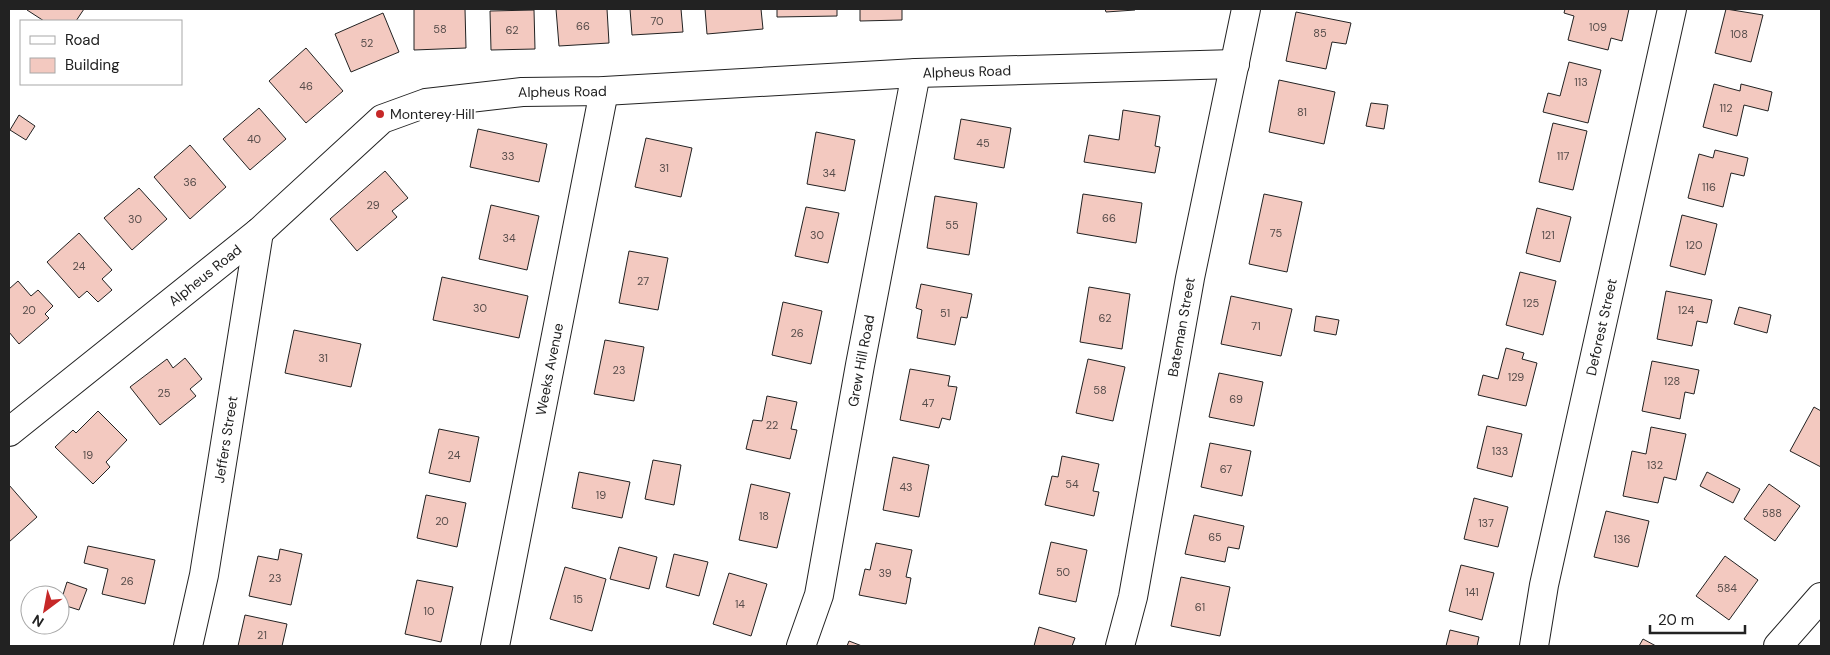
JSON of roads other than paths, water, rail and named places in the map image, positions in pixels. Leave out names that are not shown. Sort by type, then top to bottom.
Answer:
[{"type":"street","name":"Bateman Street","points":[[1120,646],[1133,597],[1190,278],[1246,9]]},
{"type":"street","name":"Deforest Street","points":[[1534,646],[1544,585],[1672,9]]},
{"type":"street","name":"Alpheus Road","points":[[9,432],[260,232],[382,119],[426,103],[522,92],[604,91],[916,73],[1235,64]]},
{"type":"street","name":"Grew Hill Road","points":[[801,646],[819,595],[860,366],[916,73]]},
{"type":"street","name":"Weeks Avenue","points":[[495,646],[604,91]]},
{"type":"street","name":"Jeffers Street","points":[[188,646],[204,575],[260,232]]},
{"type":"street","points":[[1778,646],[1821,597]]},
{"type":"place","name":"Monterey Hill","points":[[380,114]]}]
